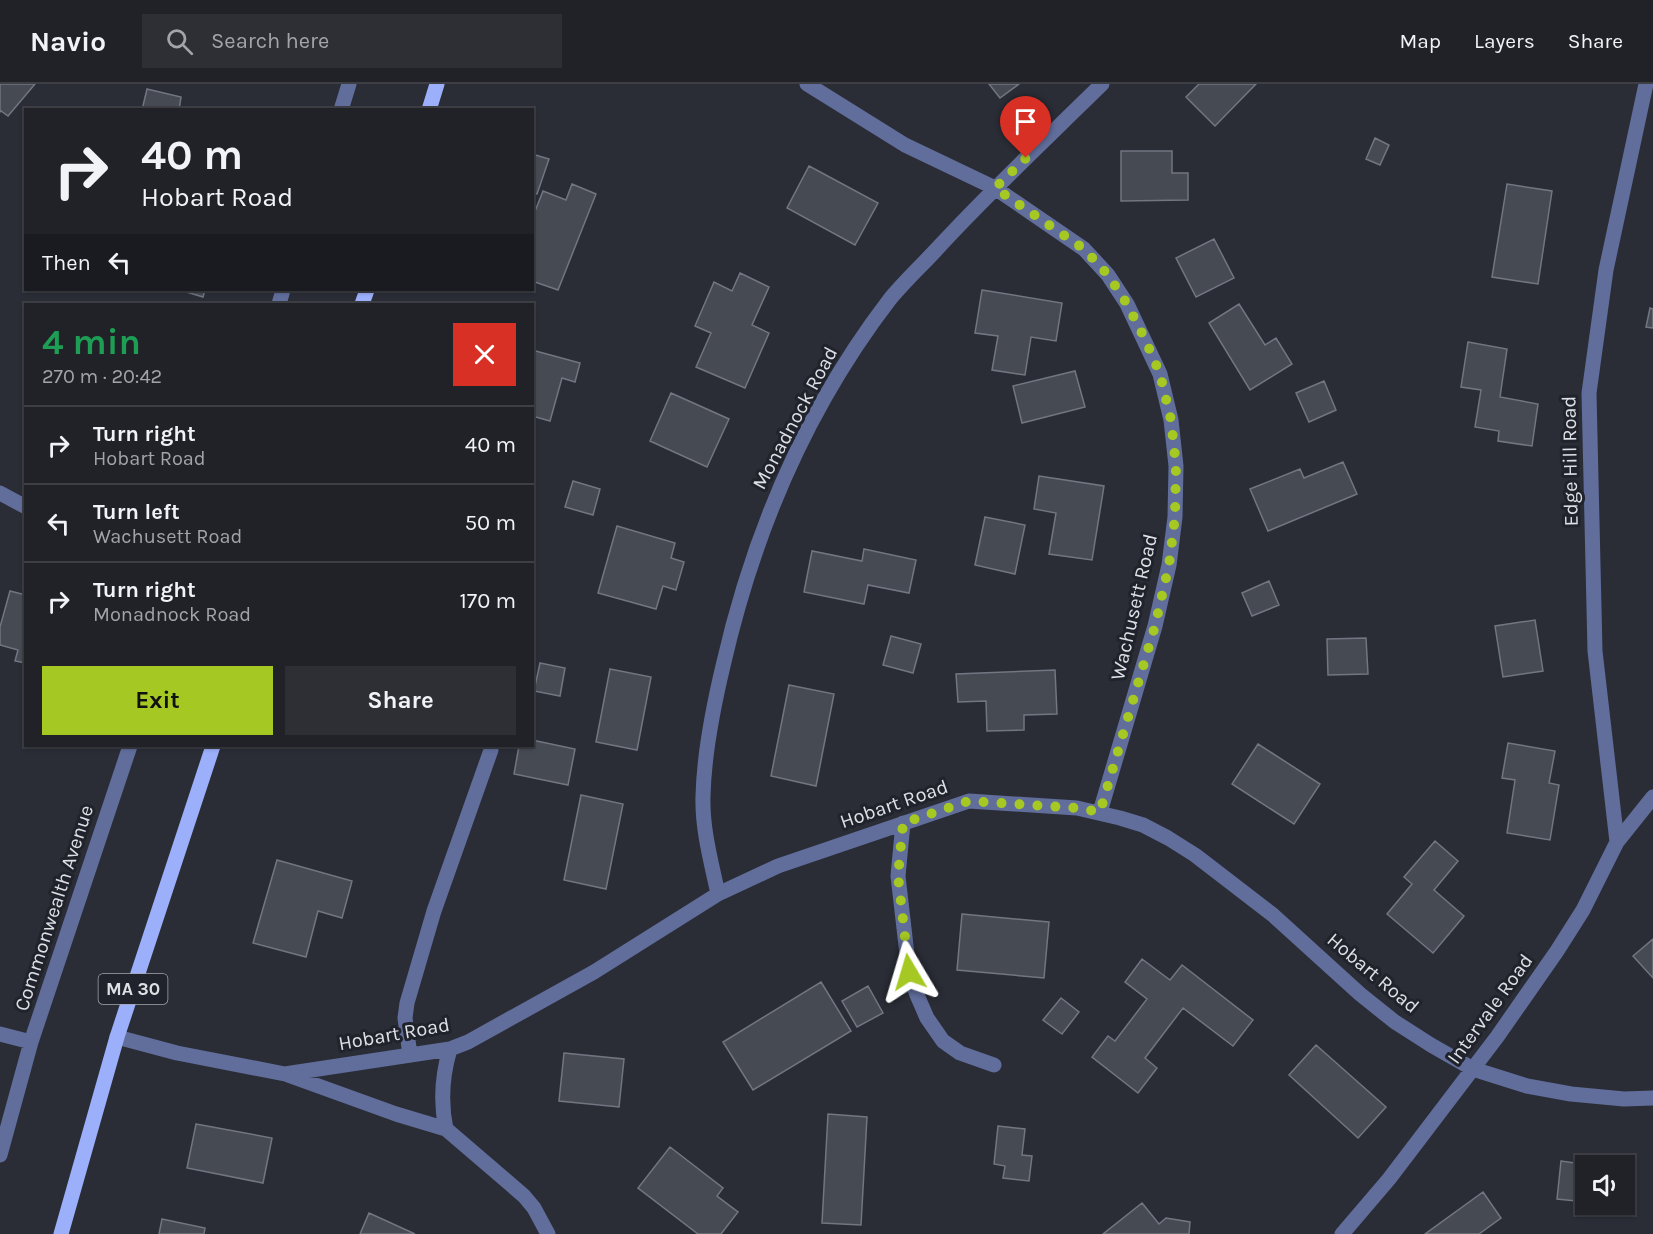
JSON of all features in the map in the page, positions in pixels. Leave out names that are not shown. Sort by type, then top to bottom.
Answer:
[{"type":"main road","points":[[430,108],[437,84]]},
{"type":"main road","name":"MA 30","points":[[61,1234],[117,1037],[213,747]]},
{"type":"street","points":[[342,108],[350,84]]},
{"type":"street","name":"Wachusett Road","points":[[807,84],[905,145],[995,188],[1084,249],[1108,275],[1127,304],[1160,374],[1171,420],[1176,466],[1175,517],[1169,565],[1155,626],[1100,812]]},
{"type":"street","name":"Monadnock Road","points":[[718,894],[705,832],[703,797],[705,767],[717,692],[733,624],[761,534],[800,445],[857,346],[891,298],[995,188],[1102,84]]},
{"type":"street","name":"Edge Hill Road","points":[[1617,842],[1595,651],[1588,393],[1606,270],[1646,84]]},
{"type":"street","points":[[0,493],[24,506]]},
{"type":"street","name":"Commonwealth Avenue","points":[[0,1155],[31,1042],[130,747]]},
{"type":"street","points":[[410,1055],[405,1018],[407,1003],[434,911],[491,750]]},
{"type":"street","name":"Intervale Road","points":[[1342,1234],[1389,1179],[1497,1037],[1583,910],[1617,842],[1653,797]]},
{"type":"street","name":"Hobart Road","points":[[117,1037],[177,1053],[285,1074],[450,1049],[468,1042],[594,972],[718,894],[778,866],[969,801],[1077,808],[1100,812],[1143,825],[1195,855],[1273,915],[1360,994],[1395,1022],[1473,1069],[1527,1086],[1571,1094],[1624,1099],[1653,1098]]},
{"type":"street","points":[[903,823],[898,876],[909,972],[917,995],[927,1018],[943,1041],[960,1053],[994,1065]]},
{"type":"street","points":[[0,1034],[31,1042]]},
{"type":"street","points":[[446,1129],[442,1093],[444,1068],[450,1049]]},
{"type":"street","points":[[285,1074],[396,1114],[446,1129],[524,1196],[534,1208],[548,1234]]},
{"type":"building","points":[[0,84],[35,84],[8,116],[0,112]]},
{"type":"building","points":[[989,84],[1019,84],[1000,98]]},
{"type":"building","points":[[1199,84],[1256,84],[1215,126],[1186,97]]},
{"type":"building","points":[[147,89],[181,97],[179,108],[142,108]]},
{"type":"building","points":[[1375,138],[1389,145],[1380,165],[1366,159]]},
{"type":"building","points":[[1121,151],[1172,151],[1172,173],[1188,173],[1188,200],[1121,201]]},
{"type":"building","points":[[534,155],[549,159],[537,194],[534,193]]},
{"type":"building","points":[[809,166],[878,203],[855,245],[787,208]]},
{"type":"building","points":[[572,184],[596,194],[558,290],[534,282],[534,214],[543,191],[566,200]]},
{"type":"building","points":[[1507,184],[1552,191],[1538,284],[1492,277]]},
{"type":"building","points":[[1214,239],[1234,278],[1196,297],[1176,258]]},
{"type":"building","points":[[740,273],[769,287],[752,325],[769,333],[745,388],[696,367],[711,333],[695,326],[714,282],[732,291]]},
{"type":"building","points":[[982,290],[1062,303],[1056,341],[1031,337],[1025,375],[992,370],[998,336],[975,333]]},
{"type":"building","points":[[183,291],[205,291],[203,297]]},
{"type":"building","points":[[1239,304],[1265,345],[1276,338],[1292,364],[1250,390],[1209,323]]},
{"type":"building","points":[[1650,308],[1653,309],[1653,328],[1646,327]]},
{"type":"building","points":[[1468,342],[1507,349],[1500,397],[1538,404],[1532,446],[1498,441],[1499,431],[1475,427],[1481,390],[1461,387]]},
{"type":"building","points":[[534,351],[580,363],[575,382],[562,378],[550,421],[534,417]]},
{"type":"building","points":[[1075,371],[1085,407],[1022,423],[1013,386]]},
{"type":"building","points":[[1324,381],[1336,410],[1309,422],[1296,393]]},
{"type":"building","points":[[671,393],[729,419],[707,467],[650,441]]},
{"type":"building","points":[[1343,462],[1357,494],[1268,531],[1250,489],[1300,469],[1304,478]]},
{"type":"building","points":[[1039,476],[1104,486],[1092,560],[1049,554],[1056,513],[1034,509]]},
{"type":"building","points":[[573,481],[600,489],[593,515],[565,507]]},
{"type":"building","points":[[985,517],[1025,525],[1015,574],[975,565]]},
{"type":"building","points":[[617,526],[675,543],[671,558],[684,562],[676,590],[663,586],[656,609],[598,593]]},
{"type":"building","points":[[864,549],[916,560],[909,593],[868,585],[864,604],[804,592],[812,551],[862,561]]},
{"type":"building","points":[[1269,581],[1279,605],[1252,616],[1242,593]]},
{"type":"building","points":[[10,591],[24,594],[24,663],[15,661],[18,650],[0,645],[0,627]]},
{"type":"building","points":[[1535,620],[1543,671],[1503,677],[1495,626]]},
{"type":"building","points":[[891,636],[921,644],[913,673],[883,665]]},
{"type":"building","points":[[1366,638],[1368,674],[1328,675],[1327,639]]},
{"type":"building","points":[[540,663],[565,668],[560,696],[534,691]]},
{"type":"building","points":[[610,669],[651,677],[637,750],[596,742]]},
{"type":"building","points":[[1055,670],[1057,714],[1024,715],[1024,730],[987,731],[986,701],[958,702],[956,674]]},
{"type":"building","points":[[789,685],[834,694],[816,786],[771,776]]},
{"type":"building","points":[[534,740],[575,749],[568,785],[514,774],[519,747],[534,747]]},
{"type":"building","points":[[1508,743],[1555,751],[1549,783],[1559,785],[1550,840],[1507,833],[1515,780],[1502,778]]},
{"type":"building","points":[[1258,744],[1320,784],[1294,824],[1232,784]]},
{"type":"building","points":[[581,795],[623,804],[606,889],[564,880]]},
{"type":"building","points":[[1435,841],[1458,861],[1434,890],[1464,916],[1433,953],[1387,914],[1412,884],[1404,877]]},
{"type":"building","points":[[277,860],[352,881],[342,918],[318,911],[306,957],[253,943]]},
{"type":"building","points":[[962,914],[1049,922],[1044,978],[957,970]]},
{"type":"building","points":[[1653,939],[1653,978],[1633,956]]},
{"type":"building","points":[[1142,959],[1170,980],[1182,965],[1253,1020],[1233,1046],[1183,1008],[1145,1058],[1157,1068],[1138,1093],[1092,1057],[1108,1036],[1115,1041],[1147,999],[1125,982]]},
{"type":"building","points":[[821,982],[851,1031],[753,1090],[723,1042]]},
{"type":"building","points":[[868,986],[883,1013],[857,1027],[842,1001]]},
{"type":"building","points":[[1061,998],[1079,1012],[1062,1034],[1043,1020]]},
{"type":"building","points":[[1316,1045],[1386,1107],[1358,1138],[1289,1075]]},
{"type":"building","points":[[564,1053],[624,1059],[619,1107],[559,1101]]},
{"type":"building","points":[[828,1114],[867,1117],[861,1225],[822,1223]]},
{"type":"building","points":[[196,1124],[272,1138],[263,1183],[187,1168]]},
{"type":"building","points":[[998,1126],[1025,1129],[1022,1155],[1032,1156],[1029,1181],[1003,1178],[1005,1166],[994,1164]]},
{"type":"building","points":[[670,1147],[723,1188],[717,1196],[738,1212],[721,1234],[698,1234],[638,1188]]},
{"type":"building","points":[[1561,1161],[1575,1163],[1575,1201],[1557,1199]]},
{"type":"building","points":[[1483,1192],[1501,1218],[1479,1234],[1425,1234]]},
{"type":"building","points":[[1142,1203],[1159,1224],[1166,1218],[1190,1222],[1189,1234],[1103,1234]]},
{"type":"building","points":[[369,1213],[415,1234],[360,1234]]},
{"type":"building","points":[[162,1219],[205,1228],[204,1234],[159,1234]]},
{"type":"route","points":[[909,972],[898,876],[903,823],[969,801],[1056,806],[1100,812],[1155,626],[1169,565],[1175,517],[1176,466],[1171,420],[1160,374],[1127,304],[1108,275],[1084,249],[995,188],[1026,158]]}]
